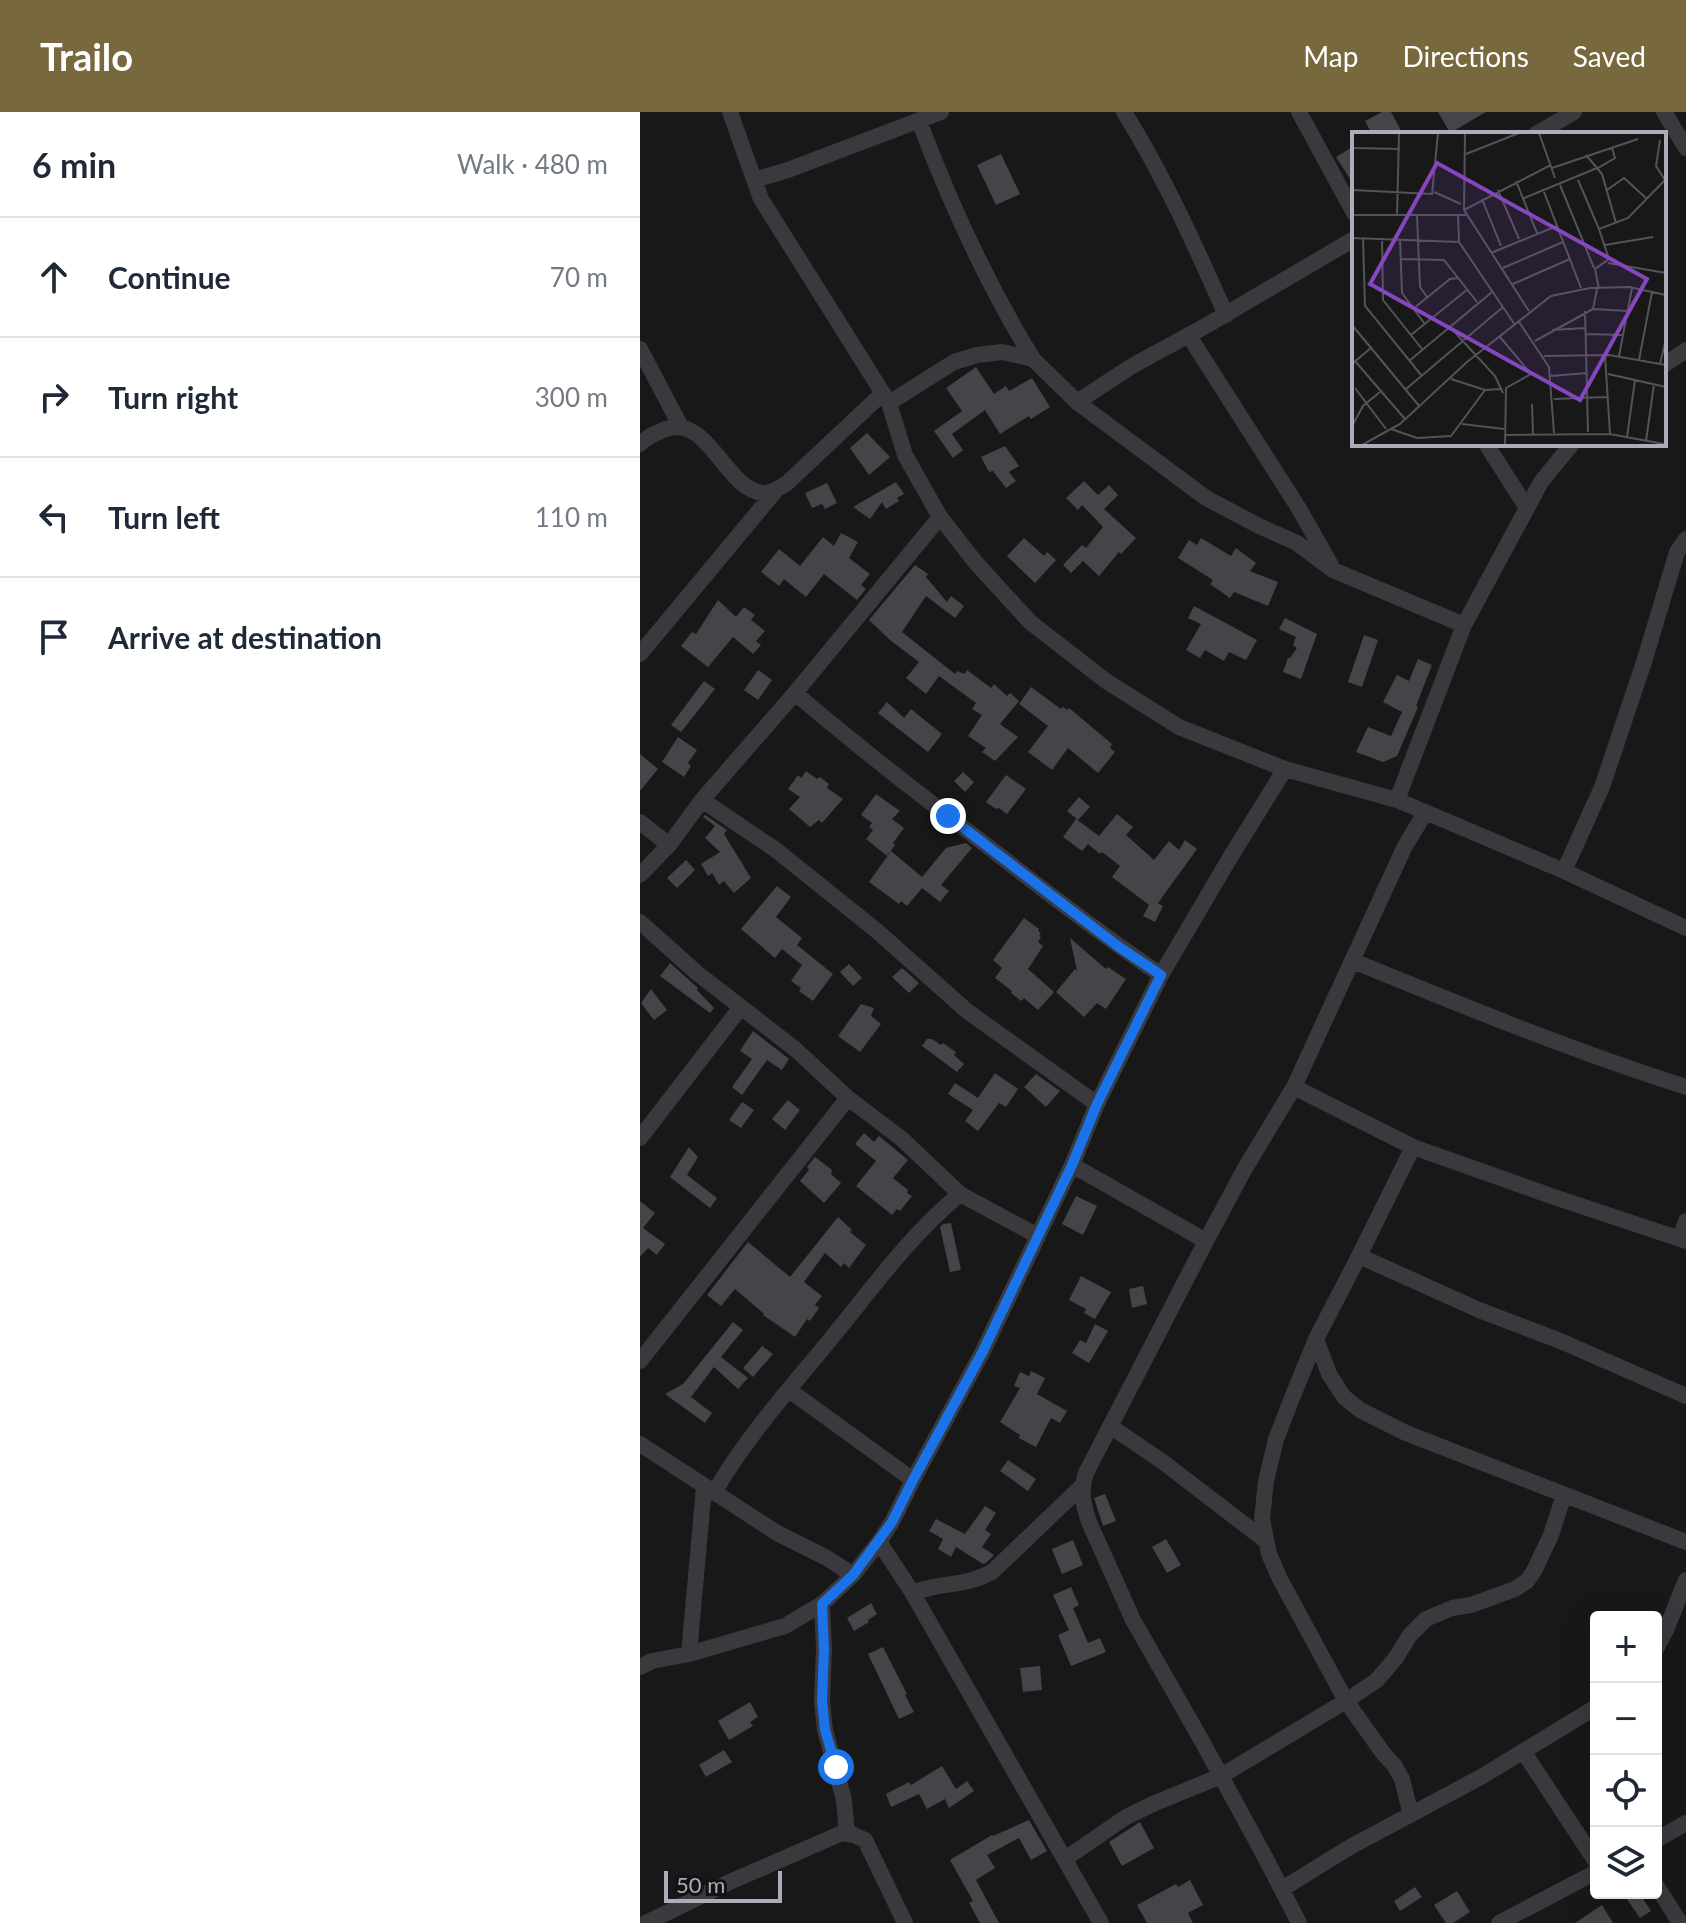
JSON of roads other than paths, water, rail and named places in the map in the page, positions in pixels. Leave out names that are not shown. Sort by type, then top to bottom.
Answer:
[{"type":"street","points":[[730,112],[761,199],[886,398],[905,455],[940,517],[976,563],[1030,622],[1106,681],[1179,727],[1285,769],[1397,800],[1564,871],[1686,928]]},
{"type":"street","points":[[754,180],[941,112]]},
{"type":"street","points":[[1124,112],[1145,145],[1187,227],[1226,315]]},
{"type":"street","points":[[1299,112],[1352,209]]},
{"type":"street","points":[[1539,132],[1574,112]]},
{"type":"street","points":[[1664,112],[1686,148]]},
{"type":"street","points":[[919,121],[937,169],[1010,321],[1033,359],[1077,402],[1206,498],[1297,543],[1333,570],[1464,625]]},
{"type":"street","points":[[1077,402],[1132,366],[1352,240]]},
{"type":"street","points":[[1189,336],[1298,507],[1333,570]]},
{"type":"street","points":[[640,349],[681,427]]},
{"type":"street","points":[[1666,364],[1686,350]]},
{"type":"street","points":[[640,444],[666,428],[681,427],[694,431],[744,485],[763,493],[786,484],[886,398],[954,362],[1002,352],[1033,359]]},
{"type":"street","points":[[1487,446],[1527,508]]},
{"type":"street","points":[[1397,800],[1464,625],[1541,482],[1570,446]]},
{"type":"street","points":[[640,654],[777,489]]},
{"type":"street","points":[[640,875],[669,845],[702,800],[940,517]]},
{"type":"street","points":[[1564,871],[1602,787],[1677,552],[1686,539]]},
{"type":"street","points":[[795,693],[959,825],[1161,975]]},
{"type":"street","points":[[640,1667],[652,1661],[689,1654],[785,1626],[822,1604],[853,1575],[879,1542],[983,1351],[1072,1165],[1097,1104],[1161,975],[1285,769]]},
{"type":"street","points":[[702,800],[776,850],[877,931],[967,1011],[1097,1104]]},
{"type":"street","points":[[1299,1923],[1133,1620],[1089,1522],[1082,1486],[1206,1241],[1294,1087],[1405,846],[1425,813]]},
{"type":"street","points":[[640,822],[669,845]]},
{"type":"street","points":[[640,922],[697,973],[795,1049],[848,1098],[902,1139],[960,1194],[1038,1236]]},
{"type":"street","points":[[1353,961],[1615,1065],[1686,1087]]},
{"type":"street","points":[[640,1138],[741,1007]]},
{"type":"street","points":[[1294,1087],[1413,1147],[1554,1197],[1683,1240],[1686,1221]]},
{"type":"street","points":[[640,1361],[848,1098]]},
{"type":"street","points":[[1411,1815],[1402,1779],[1346,1701],[1280,1579],[1269,1554],[1262,1519],[1266,1481],[1276,1439],[1316,1339],[1413,1147]]},
{"type":"street","points":[[1072,1165],[1206,1241]]},
{"type":"street","points":[[689,1654],[709,1490],[912,1239],[960,1194]]},
{"type":"street","points":[[1359,1256],[1479,1310],[1558,1340],[1686,1396]]},
{"type":"street","points":[[1316,1339],[1329,1374],[1344,1397],[1360,1410],[1406,1433],[1686,1542]]},
{"type":"street","points":[[789,1390],[913,1480]]},
{"type":"street","points":[[1110,1426],[1163,1462],[1266,1541]]},
{"type":"street","points":[[640,1444],[777,1533],[853,1575]]},
{"type":"street","points":[[912,1592],[962,1584],[992,1572],[1082,1486]]},
{"type":"street","points":[[1065,1859],[1126,1817],[1221,1776],[1346,1701],[1377,1680],[1410,1635],[1426,1619],[1515,1589],[1527,1581],[1551,1535],[1564,1495]]},
{"type":"street","points":[[879,1542],[912,1592],[1101,1923]]},
{"type":"street","points":[[1662,1638],[1686,1580]]},
{"type":"street","points":[[822,1604],[825,1730],[844,1800],[847,1834]]},
{"type":"street","points":[[1282,1889],[1350,1847],[1481,1777],[1590,1711]]},
{"type":"street","points":[[1523,1751],[1590,1853]]},
{"type":"street","points":[[1662,1837],[1686,1823]]},
{"type":"street","points":[[646,1923],[842,1833],[865,1840],[905,1923]]},
{"type":"street","points":[[1499,1923],[1590,1875]]},
{"type":"street","points":[[1662,1894],[1680,1923]]}]
